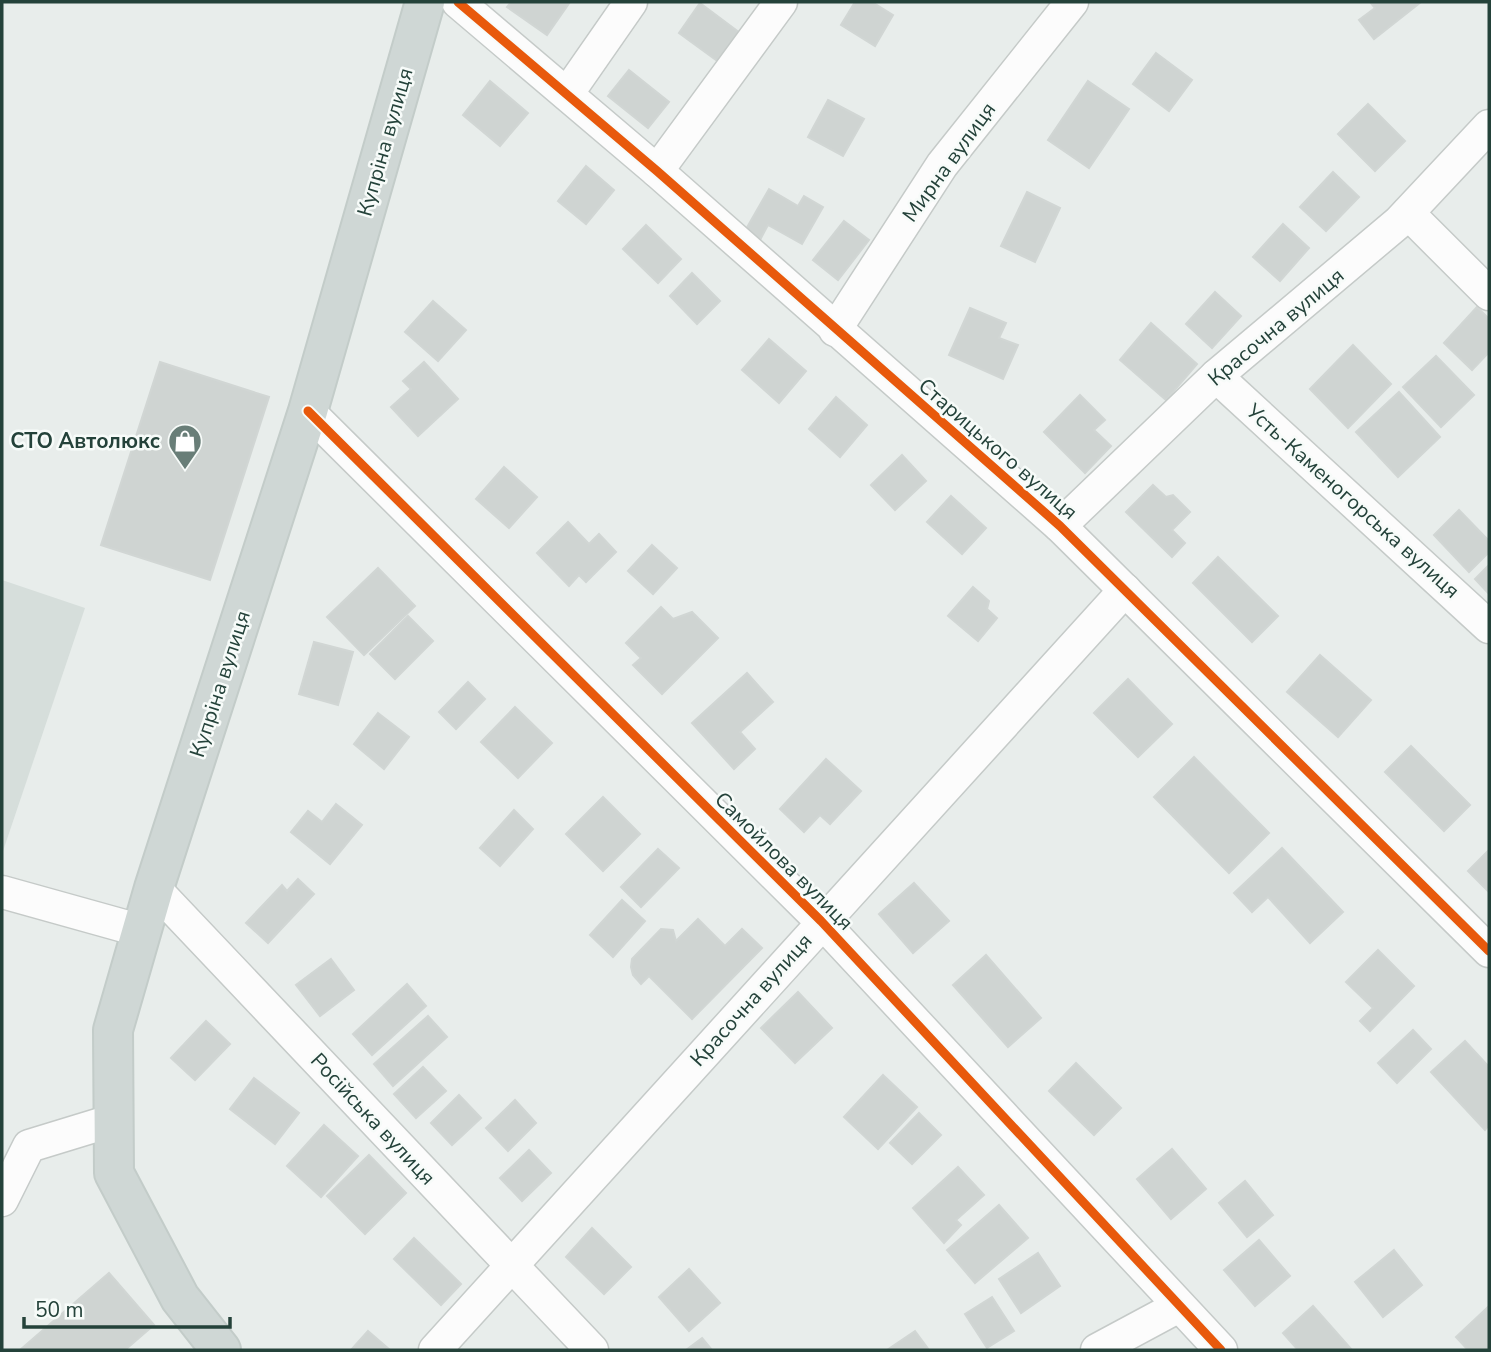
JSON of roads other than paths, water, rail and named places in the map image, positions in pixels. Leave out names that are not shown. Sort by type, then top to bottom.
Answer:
[{"type":"main road","name":"Купріна вулиця","points":[[221,1350],[180,1297],[114,1173],[113,1030],[154,888],[308,411],[425,2]]},
{"type":"street","name":"Старицького вулиця","points":[[458,2],[657,171],[1060,526],[1489,951]]},
{"type":"street","points":[[567,94],[631,2]]},
{"type":"street","points":[[657,171],[781,2]]},
{"type":"street","name":"Мирна вулиця","points":[[835,330],[942,165],[1072,2]]},
{"type":"street","name":"Красочна вулиця","points":[[1060,526],[1216,376],[1408,213],[1489,126]]},
{"type":"street","points":[[1408,213],[1489,294]]},
{"type":"street","name":"Усть-Каменогорська вулиця","points":[[1216,376],[1489,626]]},
{"type":"street","name":"Самойлова вулиця","points":[[308,411],[821,921],[1221,1350]]},
{"type":"street","name":"Красочна вулиця","points":[[435,1350],[821,921],[1125,590]]},
{"type":"street","name":"Російська вулиця","points":[[154,888],[592,1350]]},
{"type":"street","points":[[2,891],[142,931]]},
{"type":"street","points":[[2,1200],[29,1146],[114,1120]]},
{"type":"street","points":[[1097,1350],[1179,1306]]},
{"type":"place","name":"СТО Автолюкс","points":[[185,471]]}]
